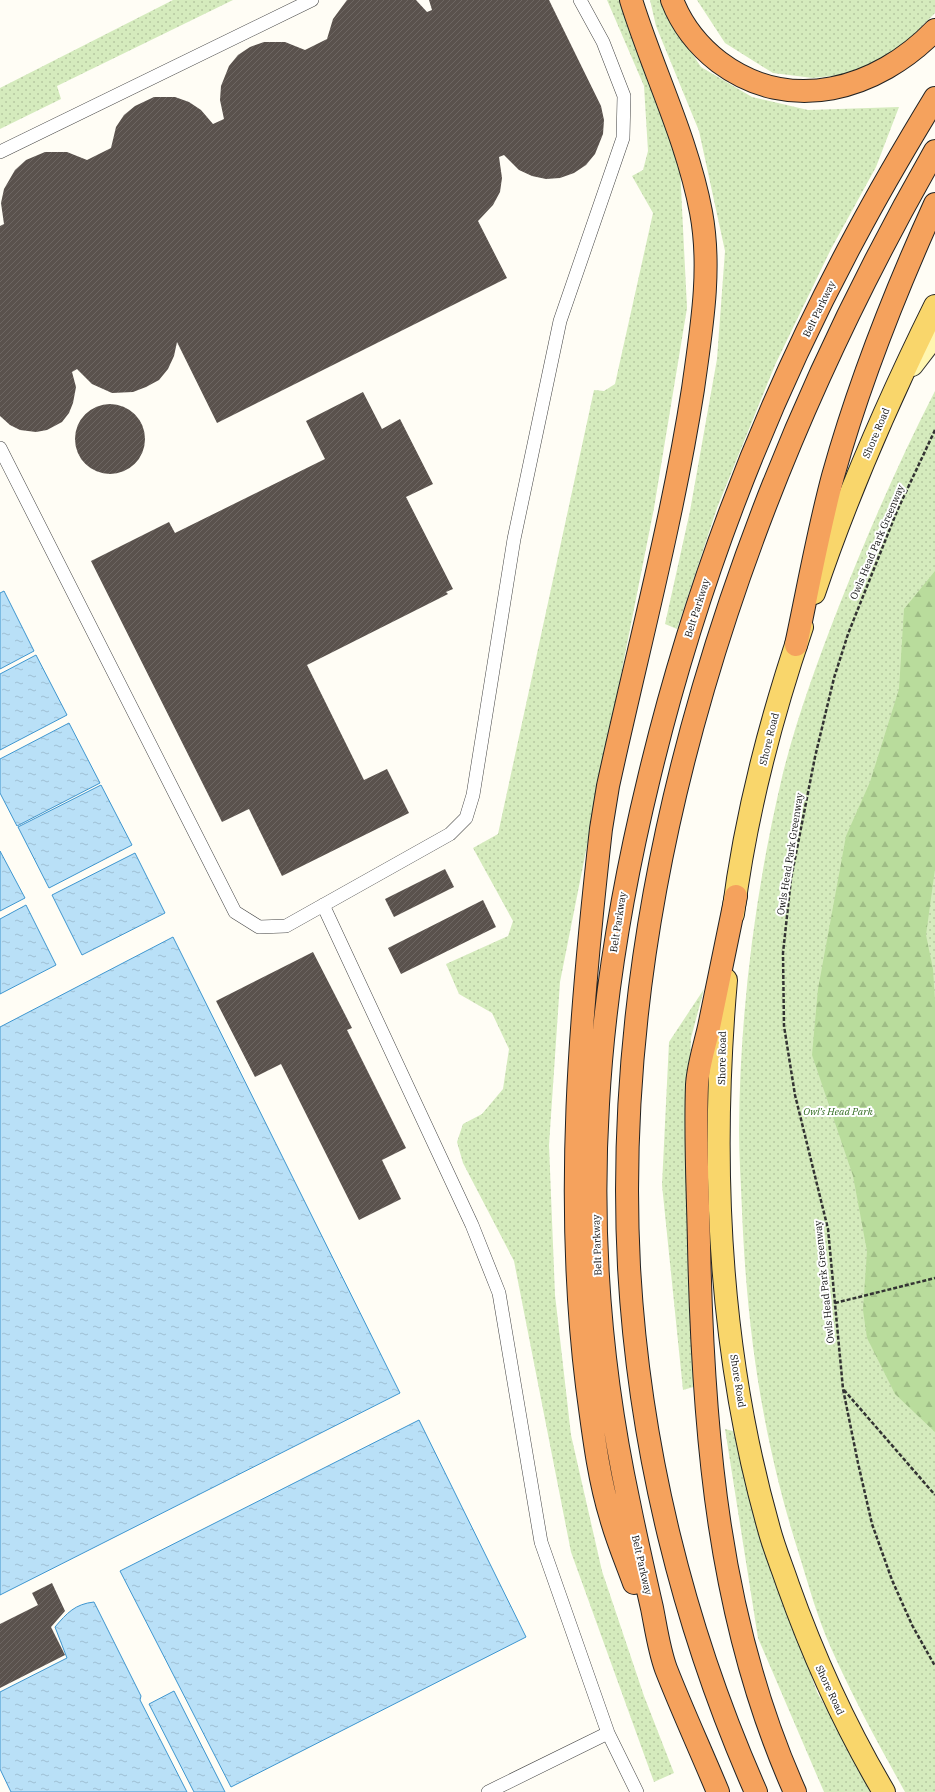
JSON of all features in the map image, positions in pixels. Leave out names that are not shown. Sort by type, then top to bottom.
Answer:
[{"type":"highway","points":[[632,0],[691,168],[701,212],[704,237],[704,294],[694,382],[676,488],[611,771],[601,829],[576,1099],[575,1207],[576,1259],[584,1362],[600,1466],[610,1518],[664,1665]]},
{"type":"highway","points":[[672,0],[684,25],[697,43],[713,57],[744,77],[765,85],[785,90],[808,92],[834,89],[856,83],[880,73],[898,62],[935,30]]},
{"type":"highway","name":"Belt Parkway","points":[[718,1792],[664,1665],[620,1461],[605,1359],[597,1256],[598,1104],[607,1000],[622,900],[643,801],[669,698],[699,599],[734,503],[780,391],[852,241],[935,98]]},
{"type":"highway","points":[[756,1792],[723,1712],[682,1585],[666,1524],[650,1448],[637,1356],[629,1267],[628,1159],[634,1046],[646,944],[670,820],[698,712],[733,596],[782,463],[823,366],[883,245],[935,151]]},
{"type":"highway","points":[[796,645],[833,477],[849,423],[882,332],[935,204]]},
{"type":"highway","points":[[736,896],[697,1083],[700,1287],[704,1381],[715,1500],[723,1553],[735,1610],[757,1688],[795,1792]]},
{"type":"main road","points":[[897,383],[935,306]]},
{"type":"main road","name":"Shore Road","points":[[884,1792],[842,1715],[804,1630],[769,1531],[740,1401],[725,1280],[721,1219],[720,1152],[723,1020],[736,896],[760,777],[775,716],[796,645],[838,527],[897,383]]},
{"type":"street","name":"Shore Road","points":[[897,383],[935,335]]},
{"type":"lane","points":[[0,152],[312,0]]},
{"type":"lane","points":[[0,448],[235,912],[259,927],[286,926],[450,834],[466,818],[473,794],[514,539],[560,321],[624,138],[624,96],[603,42],[580,0]]},
{"type":"lane","points":[[323,906],[472,1225],[499,1294],[541,1542],[608,1733],[637,1792]]},
{"type":"lane","points":[[488,1792],[608,1733]]},
{"type":"path","name":"Owls Head Park Greenway","points":[[935,430],[897,511],[848,634],[834,678],[814,757],[791,880],[783,953],[784,1026],[794,1095],[828,1228],[844,1389],[872,1524],[892,1580],[912,1625],[935,1666]]},
{"type":"path","points":[[835,1303],[935,1278]]},
{"type":"path","points":[[844,1389],[935,1495]]},
{"type":"green space","points":[[173,0],[233,0],[57,86],[61,99],[0,129],[0,88]]},
{"type":"green space","points":[[607,0],[619,0],[645,66],[680,168],[687,308],[654,508],[560,982],[549,1145],[555,1295],[571,1435],[602,1571],[644,1696],[674,1773],[654,1782],[571,1552],[514,1261],[463,1163],[457,1142],[463,1124],[482,1114],[503,1089],[509,1049],[492,1013],[459,994],[446,964],[508,936],[513,921],[473,848],[498,834],[594,390],[604,391],[615,384],[653,213],[632,176],[643,170],[648,151],[644,86]]},
{"type":"green space","points":[[650,0],[663,0],[669,18],[701,67],[752,97],[808,110],[899,107],[876,167],[831,249],[775,365],[717,508],[677,629],[665,624],[690,511],[717,359],[725,251],[699,131],[656,26]]},
{"type":"green space","points":[[697,0],[935,0],[935,13],[900,48],[858,73],[813,78],[773,73],[725,43]]},
{"type":"green space","name":"Owl’s Head Park","points":[[935,391],[935,1792],[905,1792],[839,1667],[821,1624],[785,1508],[766,1425],[752,1341],[744,1255],[739,1130],[742,1040],[751,951],[764,861],[783,773],[801,710],[831,626],[896,471]]},
{"type":"green space","points":[[935,571],[935,869],[926,935],[933,969],[935,1001],[935,1432],[895,1394],[867,1338],[863,1310],[867,1251],[853,1176],[812,1055],[818,989],[846,836],[870,782],[899,689],[904,609]]},
{"type":"green space","points":[[704,989],[691,1038],[687,1149],[689,1273],[697,1386],[683,1390],[662,1185],[669,1042]]},
{"type":"green space","points":[[725,1429],[733,1431],[764,1542],[817,1692],[873,1792],[824,1792],[758,1638]]},
{"type":"water","points":[[4,591],[34,651],[0,669],[0,593]]},
{"type":"water","points":[[36,655],[67,715],[0,750],[0,674]]},
{"type":"water","points":[[69,723],[100,783],[17,826],[0,793],[0,759]]},
{"type":"water","points":[[101,785],[132,845],[49,888],[18,827]]},
{"type":"water","points":[[0,851],[25,898],[0,911]]},
{"type":"water","points":[[135,853],[165,913],[82,955],[52,895]]},
{"type":"water","points":[[26,905],[56,965],[0,994],[0,919]]},
{"type":"water","points":[[173,937],[400,1393],[0,1595],[0,1027]]},
{"type":"water","points":[[419,1420],[526,1637],[231,1787],[120,1571]]},
{"type":"water","points":[[94,1602],[141,1696],[140,1700],[187,1792],[11,1792],[0,1769],[0,1692],[67,1658],[55,1627],[63,1617],[76,1607]]},
{"type":"water","points":[[174,1691],[225,1792],[194,1792],[149,1704]]},
{"type":"building","points":[[347,0],[416,0],[427,12],[432,10],[429,0],[549,0],[601,106],[604,120],[603,134],[595,154],[586,165],[574,173],[560,178],[546,179],[532,176],[519,170],[504,155],[499,157],[502,178],[500,192],[493,205],[478,221],[507,278],[217,423],[177,342],[174,356],[168,369],[159,380],[146,387],[133,392],[112,393],[92,384],[77,369],[72,372],[76,387],[73,403],[69,413],[62,422],[47,430],[36,432],[20,430],[10,425],[0,416],[0,226],[4,224],[1,203],[4,189],[15,170],[26,160],[45,152],[67,152],[87,160],[111,148],[116,127],[124,115],[135,106],[154,97],[175,97],[189,102],[201,110],[213,124],[224,119],[220,100],[221,86],[229,66],[238,55],[250,47],[264,42],[285,42],[305,50],[327,39],[333,19]]},
{"type":"building","points":[[363,392],[382,429],[400,419],[433,484],[406,497],[453,589],[446,592],[448,594],[307,665],[364,780],[387,769],[409,813],[282,876],[249,809],[222,822],[91,561],[169,522],[175,533],[325,459],[306,421]]},
{"type":"building","points":[[110,404],[123,407],[135,414],[142,426],[145,439],[142,452],[135,464],[123,471],[110,474],[97,471],[85,464],[78,452],[75,439],[78,426],[85,414],[97,407]]},
{"type":"building","points":[[445,869],[454,887],[394,917],[385,899]]},
{"type":"building","points":[[483,900],[496,927],[401,974],[388,948]]},
{"type":"building","points":[[313,952],[352,1028],[347,1030],[406,1148],[382,1160],[401,1199],[359,1220],[281,1064],[255,1077],[216,1001]]},
{"type":"building","points":[[52,1583],[65,1611],[51,1627],[65,1655],[0,1688],[0,1624],[38,1605],[32,1593]]}]
